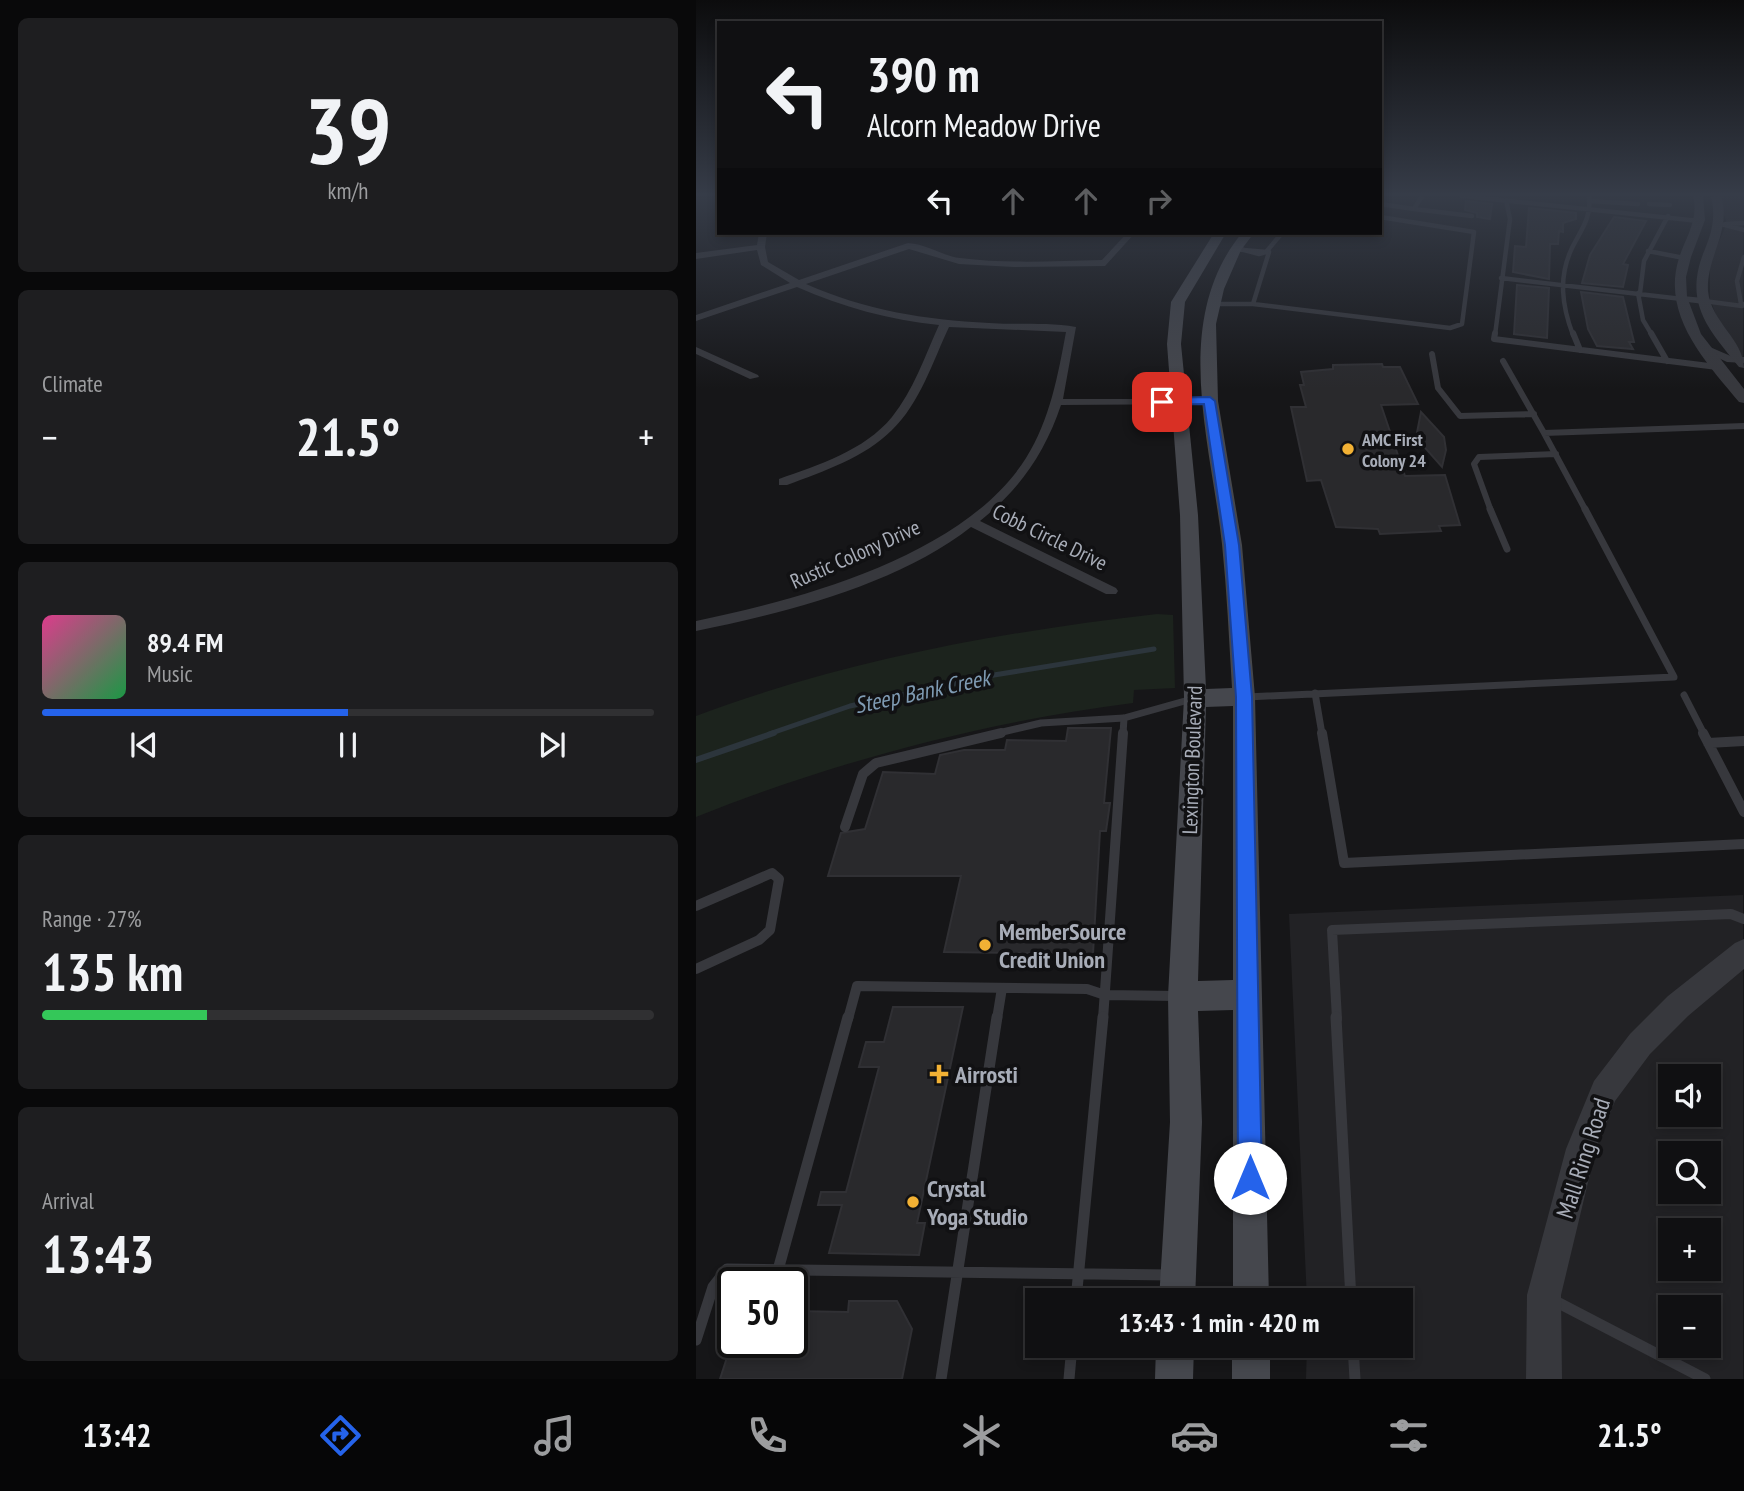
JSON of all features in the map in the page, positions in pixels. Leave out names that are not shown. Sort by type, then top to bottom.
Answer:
[{"type":"main road","name":"Lexington Boulevard","points":[[1177,1288],[1186,1122],[1183,996],[1195,698],[1189,515],[1174,344],[1178,302],[1202,260]]},
{"type":"main road","points":[[1234,260],[1214,304],[1209,324],[1210,401],[1232,545],[1244,697],[1251,1288]]},
{"type":"main road","points":[[1195,698],[1244,697]]},
{"type":"main road","points":[[1183,996],[1249,995]]},
{"type":"main road","points":[[1174,1379],[1175,1358]]},
{"type":"main road","points":[[1251,1358],[1251,1379]]},
{"type":"street","points":[[764,260],[798,286],[870,312],[945,324],[899,414],[888,428],[846,456],[783,482]]},
{"type":"street","points":[[696,318],[869,260]]},
{"type":"street","points":[[956,260],[987,264],[1105,263],[1107,260]]},
{"type":"street","points":[[1684,260],[1682,299],[1687,319],[1703,347],[1744,399]]},
{"type":"street","points":[[1706,260],[1704,301],[1714,326],[1743,361]]},
{"type":"street","points":[[1682,299],[1704,301]]},
{"type":"street","name":"Rustic Colony Drive","points":[[696,626],[786,607],[825,594],[898,563],[969,521],[1000,498],[1021,473],[1047,429],[1058,402],[1072,328],[945,324]]},
{"type":"street","points":[[1703,347],[1731,360],[1743,361]]},
{"type":"street","points":[[696,350],[754,377]]},
{"type":"street","points":[[1058,402],[1210,401]]},
{"type":"street","name":"Cobb Circle Drive","points":[[969,521],[1111,591]]},
{"type":"street","name":"Mall Ring Road","points":[[1544,1379],[1544,1295],[1581,1149],[1604,1091],[1640,1044],[1678,1006],[1744,952]]},
{"type":"lane","points":[[1253,304],[1265,260]]},
{"type":"lane","points":[[1214,304],[1253,304],[1450,328],[1462,324],[1470,260]]},
{"type":"lane","points":[[1504,260],[1495,339],[1718,367]]},
{"type":"lane","points":[[1568,260],[1562,285],[1565,313],[1580,350]]},
{"type":"lane","points":[[1646,260],[1639,293],[1643,320],[1667,360]]},
{"type":"lane","points":[[1704,301],[1743,306],[1737,281],[1742,266]]},
{"type":"lane","points":[[1501,278],[1682,299]]},
{"type":"lane","points":[[1433,354],[1434,381],[1447,406],[1460,416],[1534,414]]},
{"type":"lane","points":[[1244,697],[1674,677],[1556,454],[1503,361]]},
{"type":"lane","points":[[1544,433],[1744,426]]},
{"type":"lane","points":[[1507,549],[1477,479],[1474,464],[1479,457],[1491,454],[1556,454]]},
{"type":"lane","points":[[1315,693],[1344,863],[1744,844]]},
{"type":"lane","points":[[1684,695],[1744,812]]},
{"type":"lane","points":[[845,827],[863,774],[876,764],[1041,723],[1124,718],[1195,698]]},
{"type":"lane","points":[[1077,1288],[1105,995],[1124,718]]},
{"type":"lane","points":[[1708,743],[1744,741]]},
{"type":"lane","points":[[696,906],[772,873],[779,879],[770,930],[759,940],[696,970]]},
{"type":"lane","points":[[1350,1288],[1332,930],[1731,914],[1744,919]]},
{"type":"lane","points":[[779,1267],[857,986],[1087,989],[1105,995],[1183,996]]},
{"type":"lane","points":[[941,1379],[1002,988]]},
{"type":"lane","points":[[808,1270],[1078,1275],[1177,1288]]},
{"type":"lane","points":[[696,1340],[717,1282]]},
{"type":"lane","points":[[1544,1295],[1705,1379]]},
{"type":"lane","points":[[1069,1379],[1071,1358]]},
{"type":"lane","points":[[1354,1358],[1355,1379]]},
{"type":"shaded area","points":[[1743,260],[1743,359],[1723,334],[1710,299],[1710,262]]},
{"type":"shaded area","points":[[1157,614],[1173,615],[1175,688],[1134,690],[1133,703],[1022,721],[911,746],[802,778],[696,817],[696,716],[809,679],[924,651],[981,639]]},
{"type":"shaded area","points":[[1743,895],[1743,1379],[1306,1379],[1307,1358],[1413,1358],[1413,1288],[1306,1288],[1289,914]]},
{"type":"building","points":[[1514,260],[1550,260],[1549,279],[1513,272]]},
{"type":"building","points":[[1588,260],[1625,260],[1623,264],[1628,265],[1623,287],[1582,283]]},
{"type":"building","points":[[1517,285],[1549,288],[1547,338],[1514,334]]},
{"type":"building","points":[[1581,292],[1623,297],[1634,342],[1629,342],[1633,349],[1597,346],[1588,329]]},
{"type":"building","name":"AMC First Colony 24","points":[[1382,364],[1383,367],[1400,367],[1418,404],[1381,405],[1405,476],[1445,475],[1460,525],[1439,526],[1441,531],[1380,534],[1378,529],[1336,527],[1321,480],[1307,481],[1291,407],[1306,407],[1300,385],[1304,385],[1301,372],[1333,369],[1333,365]]},
{"type":"building","points":[[1421,412],[1444,437],[1446,450],[1442,467],[1420,442],[1415,443]]},
{"type":"building","points":[[1068,728],[1111,728],[1104,803],[1110,803],[1106,831],[1100,831],[1093,954],[944,952],[961,876],[828,876],[841,833],[865,829],[883,772],[935,774],[940,755],[964,750],[1005,750],[1007,740],[1066,741]]},
{"type":"building","points":[[893,1007],[963,1007],[917,1223],[925,1223],[919,1255],[829,1253],[842,1205],[818,1205],[821,1192],[846,1192],[879,1067],[859,1067],[866,1042],[884,1042]]},
{"type":"building","points":[[849,1301],[897,1301],[912,1329],[902,1379],[720,1379],[727,1358],[808,1358],[808,1311],[848,1312]]},
{"type":"waterway","name":"Steep Bank Creek","points":[[769,734],[850,706],[994,675],[1154,649]]},
{"type":"waterway","name":"Steep Bank Creek","points":[[696,760],[774,733]]},
{"type":"place","name":"AMC First Colony 24","points":[[1348,449]]},
{"type":"place","name":"MemberSource Credit Union","points":[[985,945]]},
{"type":"place","name":"Airrosti","points":[[939,1074]]},
{"type":"place","name":"Crystal Yoga Studio","points":[[913,1202]]},
{"type":"route","points":[[1162,402],[1210,401],[1232,545],[1244,697],[1250,1178]]}]
